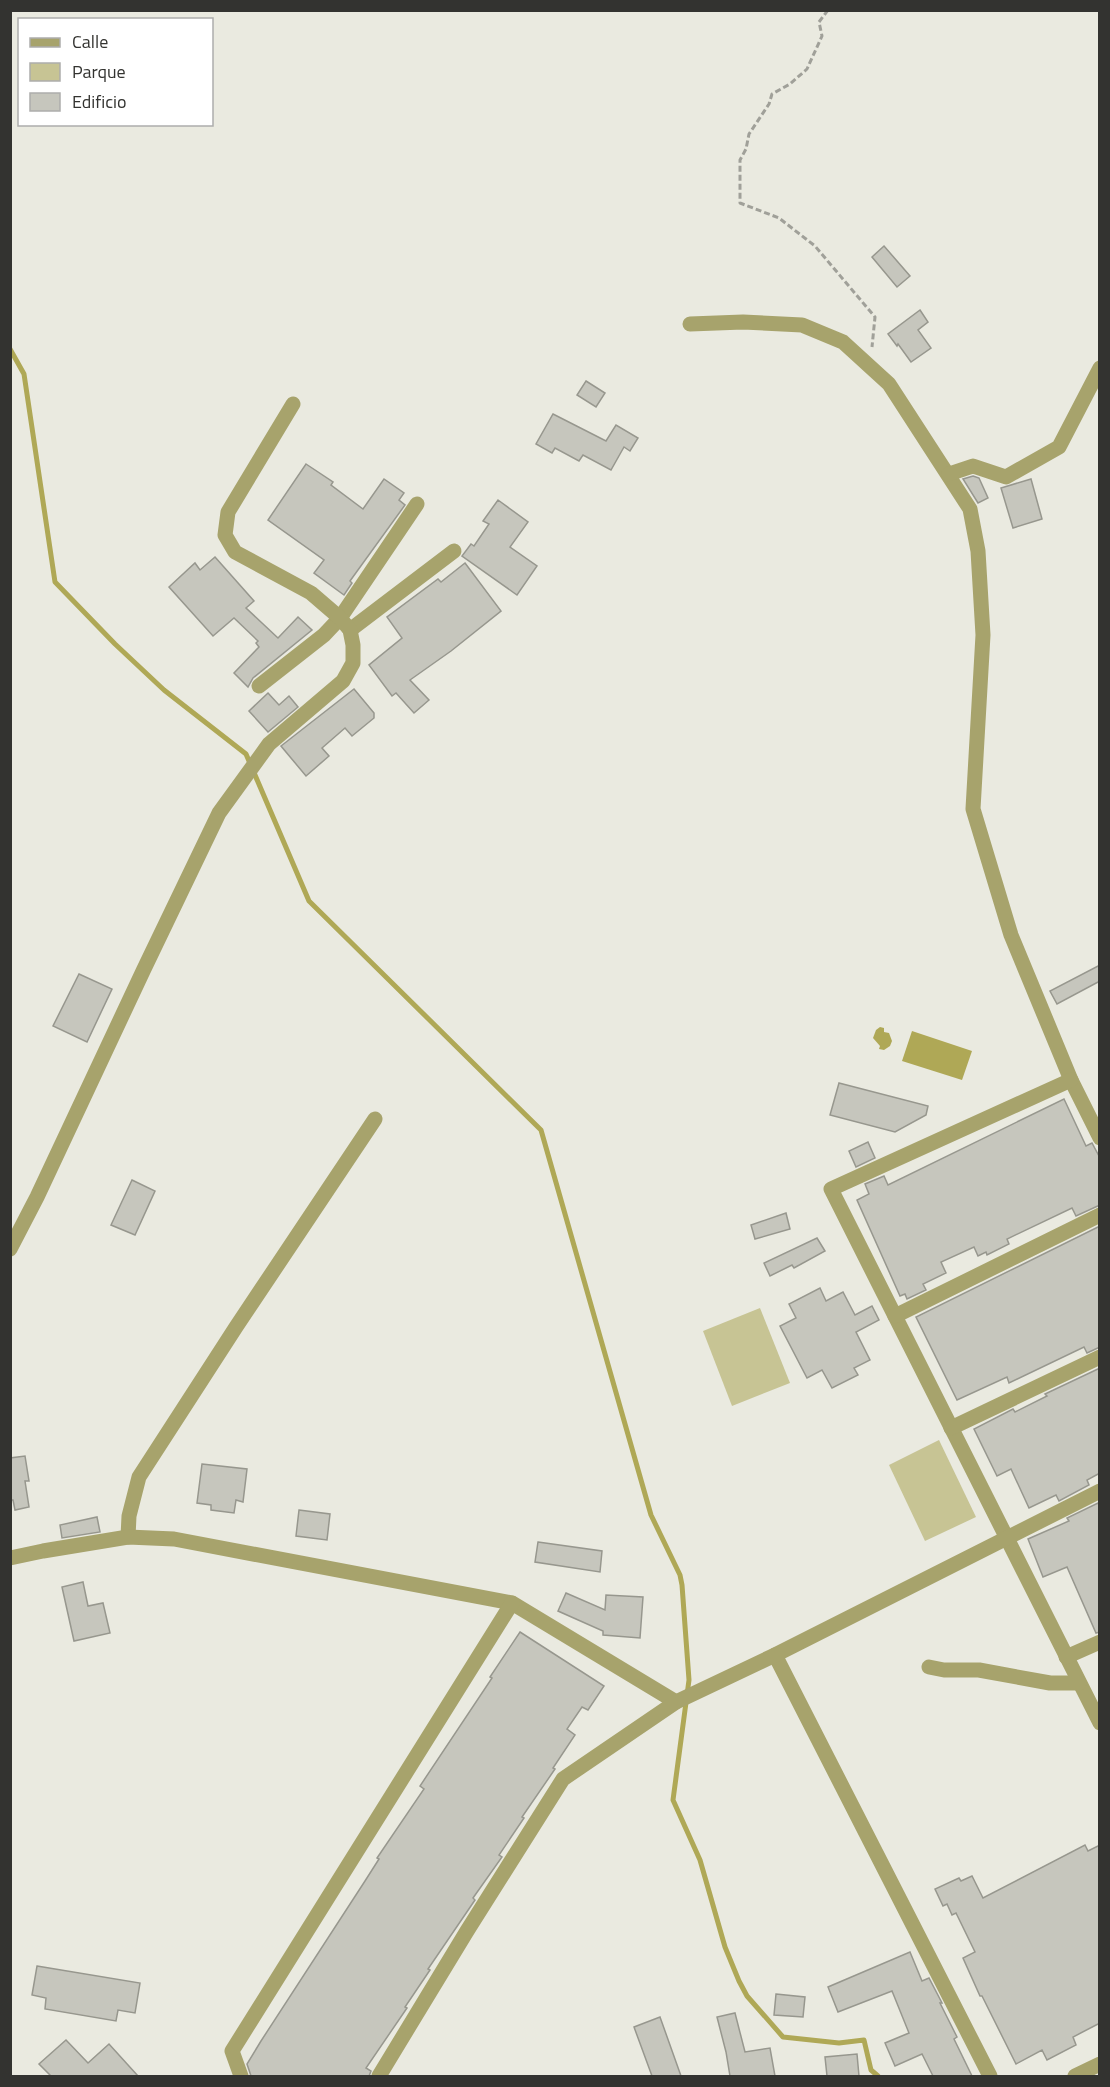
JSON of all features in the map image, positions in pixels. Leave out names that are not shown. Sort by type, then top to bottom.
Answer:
[{"type":"street","points":[[690,324],[742,322],[802,325],[843,342],[889,384],[970,509],[978,551],[983,635],[973,809],[1011,935],[1071,1080],[1100,1138]]},
{"type":"street","points":[[949,474],[973,466],[1006,477],[1059,447],[1100,368]]},
{"type":"street","points":[[10,1249],[37,1197],[219,813],[269,744],[343,681],[353,663],[353,645],[345,624],[311,592],[235,552],[225,535],[228,512],[293,404]]},
{"type":"street","points":[[345,624],[417,504]]},
{"type":"street","points":[[259,686],[324,635],[345,624],[454,551]]},
{"type":"street","points":[[1071,1080],[831,1189],[1100,1724]]},
{"type":"street","points":[[128,1538],[129,1516],[139,1477],[375,1119]]},
{"type":"street","points":[[895,1316],[1100,1215]]},
{"type":"street","points":[[951,1428],[1100,1357]]},
{"type":"street","points":[[379,2076],[562,1779],[676,1702],[775,1655],[1100,1491]]},
{"type":"street","points":[[10,1558],[128,1538],[174,1539],[512,1604],[676,1702]]},
{"type":"street","points":[[241,2076],[232,2051],[512,1604]]},
{"type":"street","points":[[1066,1657],[1100,1642]]},
{"type":"street","points":[[775,1655],[990,2076]]},
{"type":"street","points":[[929,1667],[979,1670],[1050,1683],[1079,1683]]},
{"type":"street","points":[[1075,2076],[1100,2064]]},
{"type":"path","points":[[828,10],[819,22],[822,36],[807,69],[790,84],[772,94],[769,104],[749,134],[746,149],[740,160],[740,203],[779,218],[815,246],[875,317],[870,367]]},
{"type":"green space","points":[[760,1308],[790,1383],[732,1406],[703,1331]]},
{"type":"green space","points":[[939,1440],[976,1517],[925,1541],[889,1465]]},
{"type":"shaded area","points":[[880,1027],[884,1028],[884,1032],[889,1033],[892,1041],[890,1046],[884,1050],[879,1049],[880,1046],[873,1038]]},
{"type":"shaded area","points":[[912,1031],[972,1051],[962,1080],[902,1061]]},
{"type":"building","points":[[884,246],[910,276],[897,287],[872,257]]},
{"type":"building","points":[[920,310],[928,322],[918,330],[931,348],[911,362],[888,334]]},
{"type":"building","points":[[586,381],[605,393],[596,407],[577,395]]},
{"type":"building","points":[[553,414],[606,441],[616,425],[638,438],[630,451],[624,447],[611,470],[583,455],[579,461],[555,448],[552,453],[536,444]]},
{"type":"building","points":[[306,464],[333,482],[331,485],[363,509],[384,479],[404,493],[399,500],[405,505],[350,581],[352,583],[344,595],[314,573],[324,560],[268,520]]},
{"type":"building","points":[[973,476],[979,478],[988,498],[978,503],[963,479]]},
{"type":"building","points":[[1031,479],[1042,519],[1013,528],[1001,488]]},
{"type":"building","points":[[498,500],[528,522],[510,547],[537,566],[517,595],[462,556],[471,544],[474,546],[489,524],[483,521]]},
{"type":"building","points":[[215,557],[254,601],[246,608],[278,638],[298,617],[312,630],[253,678],[248,687],[234,673],[259,647],[256,643],[258,641],[234,618],[213,636],[169,587],[195,563],[200,570]]},
{"type":"building","points":[[465,563],[501,611],[410,680],[429,700],[414,713],[396,693],[392,696],[369,665],[402,638],[387,617],[438,579],[441,582]]},
{"type":"building","points":[[354,689],[374,713],[374,718],[352,736],[345,728],[322,748],[329,756],[306,776],[281,746]]},
{"type":"building","points":[[268,693],[279,705],[289,696],[298,707],[268,732],[249,711]]},
{"type":"building","points":[[1100,965],[1100,981],[1057,1004],[1050,991]]},
{"type":"building","points":[[79,974],[112,989],[87,1042],[53,1026]]},
{"type":"building","points":[[839,1083],[928,1106],[926,1115],[895,1132],[830,1115]]},
{"type":"building","points":[[1064,1099],[1086,1146],[1092,1143],[1100,1158],[1100,1205],[1076,1216],[1072,1208],[1007,1239],[1009,1244],[987,1255],[986,1252],[978,1256],[974,1247],[941,1262],[946,1273],[923,1284],[926,1290],[907,1299],[905,1294],[900,1296],[857,1200],[869,1194],[865,1184],[884,1176],[888,1185]]},
{"type":"building","points":[[868,1142],[875,1158],[856,1167],[849,1151]]},
{"type":"building","points":[[132,1180],[155,1191],[135,1235],[111,1225]]},
{"type":"building","points":[[786,1213],[790,1229],[755,1239],[751,1225]]},
{"type":"building","points":[[1100,1226],[1100,1347],[1087,1353],[1084,1347],[1009,1383],[1007,1377],[957,1400],[916,1317]]},
{"type":"building","points":[[817,1238],[825,1251],[794,1268],[792,1265],[770,1276],[764,1263]]},
{"type":"building","points":[[820,1288],[826,1301],[843,1292],[855,1315],[872,1306],[879,1320],[856,1332],[870,1360],[854,1368],[858,1375],[832,1388],[822,1370],[807,1378],[780,1326],[796,1318],[789,1304]]},
{"type":"building","points":[[1100,1368],[1100,1473],[1087,1480],[1089,1485],[1059,1501],[1056,1495],[1029,1508],[1011,1469],[997,1476],[974,1429],[1013,1409],[1015,1412],[1047,1396],[1045,1394]]},
{"type":"building","points":[[25,1456],[29,1481],[25,1481],[29,1507],[15,1510],[13,1500],[10,1500],[10,1458]]},
{"type":"building","points":[[202,1464],[247,1469],[243,1502],[236,1500],[234,1513],[211,1510],[211,1505],[197,1503]]},
{"type":"building","points":[[1098,1503],[1100,1507],[1100,1632],[1096,1633],[1067,1567],[1043,1577],[1028,1539],[1069,1521],[1067,1518]]},
{"type":"building","points":[[299,1510],[330,1514],[327,1540],[296,1536]]},
{"type":"building","points":[[97,1517],[100,1532],[62,1538],[60,1525]]},
{"type":"building","points":[[538,1542],[602,1551],[600,1572],[535,1562]]},
{"type":"building","points":[[83,1582],[88,1606],[103,1603],[110,1633],[74,1641],[62,1587]]},
{"type":"building","points":[[566,1593],[605,1610],[606,1595],[643,1597],[640,1638],[603,1635],[603,1631],[558,1611]]},
{"type":"building","points":[[520,1632],[604,1686],[588,1710],[582,1707],[567,1729],[575,1735],[499,1855],[502,1857],[473,1898],[475,1900],[428,1969],[430,1970],[405,2007],[407,2008],[366,2068],[371,2071],[369,2076],[251,2076],[247,2064],[379,1859],[377,1858],[424,1789],[420,1786]]},
{"type":"building","points":[[1085,1845],[1088,1851],[1100,1845],[1100,2023],[1073,2037],[1076,2045],[1047,2060],[1042,2050],[1016,2064],[963,1958],[975,1952],[956,1913],[952,1915],[947,1904],[943,1906],[935,1889],[959,1878],[961,1881],[972,1876],[983,1898]]},
{"type":"building","points":[[910,1952],[922,1981],[929,1978],[942,2003],[940,2003],[957,2037],[954,2039],[972,2076],[933,2076],[922,2054],[895,2066],[885,2043],[909,2033],[892,1991],[838,2012],[828,1987]]},
{"type":"building","points":[[37,1966],[140,1983],[135,2013],[118,2010],[116,2021],[45,2009],[46,1998],[32,1995]]},
{"type":"building","points":[[776,1994],[805,1997],[803,2017],[774,2015]]},
{"type":"building","points":[[735,2013],[745,2052],[770,2048],[775,2076],[730,2076],[717,2017]]},
{"type":"building","points":[[660,2017],[681,2076],[652,2076],[634,2027]]},
{"type":"building","points":[[66,2040],[88,2063],[109,2044],[138,2076],[51,2076],[39,2064]]},
{"type":"building","points":[[857,2054],[859,2076],[827,2076],[825,2057]]},
{"type":"waterway","points":[[10,349],[24,374],[55,582],[115,644],[164,690],[246,754],[309,901],[541,1130],[651,1515],[680,1575],[689,1680],[673,1800],[700,1860],[725,1947],[747,1996],[783,2037],[839,2043],[864,2040],[871,2070],[878,2076]]}]
